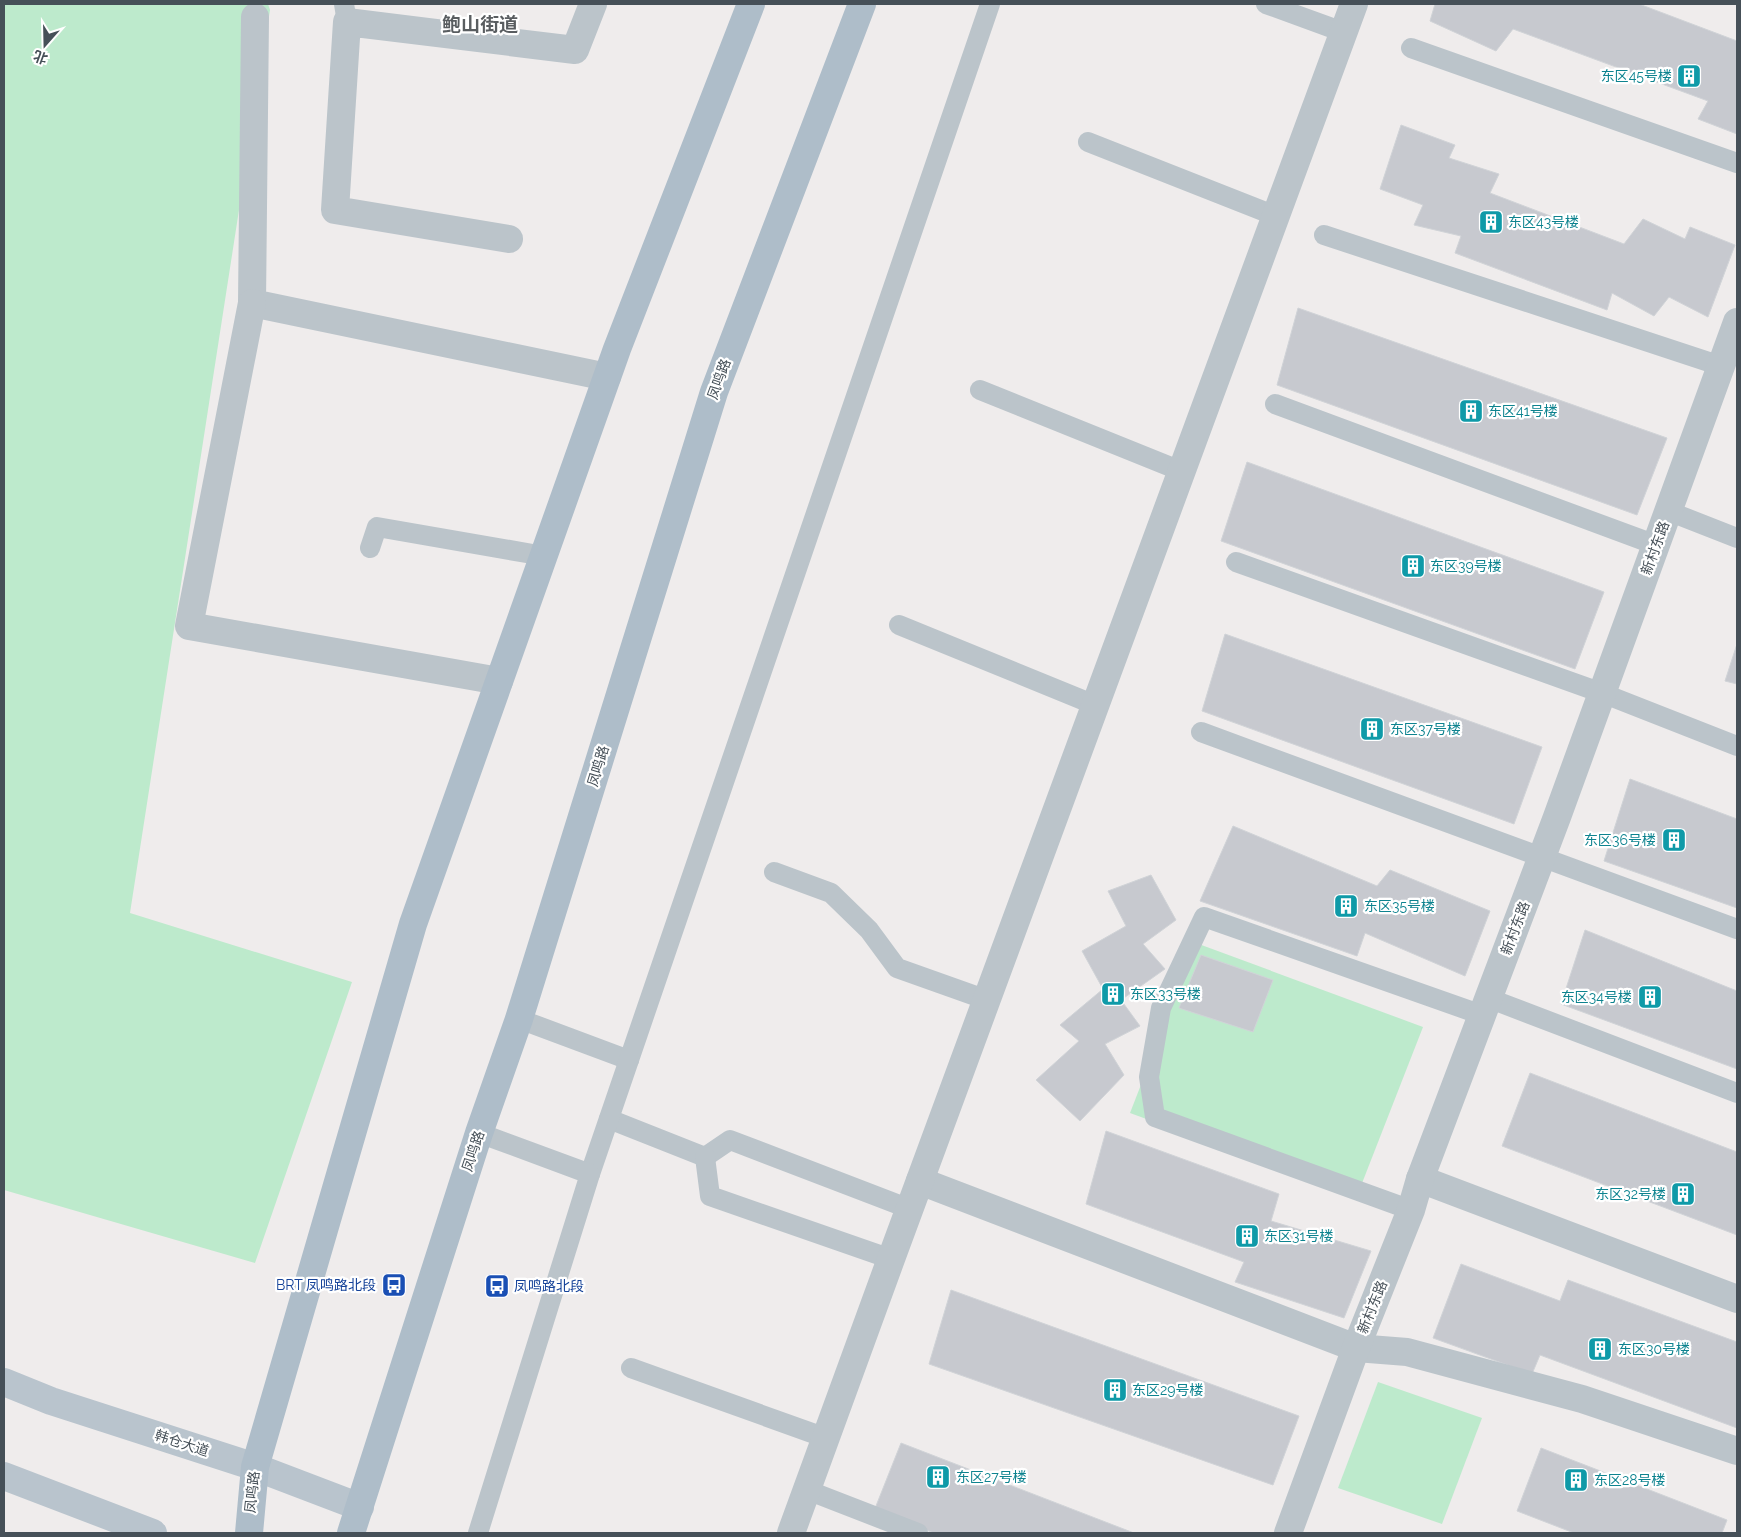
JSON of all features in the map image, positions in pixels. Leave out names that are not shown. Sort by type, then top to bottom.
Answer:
[{"type":"main road","name":"凤鸣路","points":[[249,1533],[254,1467],[413,924],[607,377],[751,4]]},
{"type":"main road","name":"凤鸣路","points":[[351,1533],[479,1133],[519,1019],[714,392],[862,4]]},
{"type":"main road","name":"韩仓大道","points":[[4,1382],[51,1401],[254,1467],[360,1507]]},
{"type":"main road","points":[[13,1480],[153,1533]]},
{"type":"street","points":[[509,239],[335,210],[346,13],[575,50],[593,4]]},
{"type":"street","points":[[791,1533],[1354,4]]},
{"type":"street","points":[[256,18],[252,303],[189,626],[499,681]]},
{"type":"street","points":[[252,303],[607,377]]},
{"type":"street","name":"新村东路","points":[[1288,1533],[1542,857],[1737,322]]},
{"type":"street","points":[[1420,1179],[1737,1299]]},
{"type":"street","points":[[920,1181],[1356,1348],[1408,1352],[1582,1399],[1737,1451]]},
{"type":"lane","points":[[478,1533],[590,1174],[990,4]]},
{"type":"lane","points":[[1266,4],[1343,32]]},
{"type":"lane","points":[[1411,48],[1737,163]]},
{"type":"lane","points":[[1088,142],[1276,216]]},
{"type":"lane","points":[[1324,235],[1721,366]]},
{"type":"lane","points":[[980,390],[1182,472]]},
{"type":"lane","points":[[1276,404],[1656,545]]},
{"type":"lane","points":[[1668,511],[1737,538]]},
{"type":"lane","points":[[370,548],[377,526],[544,556]]},
{"type":"lane","points":[[1236,562],[1602,693],[1737,746]]},
{"type":"lane","points":[[899,625],[1095,705]]},
{"type":"lane","points":[[1201,732],[1737,930]]},
{"type":"lane","points":[[774,872],[831,893],[869,930],[897,968],[987,1000]]},
{"type":"lane","points":[[1410,1210],[1155,1117],[1148,1077],[1161,1008],[1204,917],[1485,1007],[1737,1093]]},
{"type":"lane","points":[[519,1019],[629,1060]]},
{"type":"lane","points":[[609,1119],[705,1157]]},
{"type":"lane","points":[[479,1133],[590,1174]]},
{"type":"lane","points":[[705,1157],[730,1140],[910,1209]]},
{"type":"lane","points":[[705,1157],[710,1196],[891,1259]]},
{"type":"lane","points":[[631,1368],[826,1438]]},
{"type":"lane","points":[[807,1490],[918,1533]]},
{"type":"green space","points":[[4,4],[268,4],[270,10],[130,913],[352,982],[255,1263],[4,1190]]},
{"type":"green space","points":[[1196,943],[1423,1027],[1357,1196],[1130,1113]]},
{"type":"green space","points":[[1378,1382],[1482,1418],[1442,1524],[1338,1488]]},
{"type":"building","name":"东区45号楼","points":[[1435,4],[1639,4],[1737,41],[1737,134],[1698,119],[1708,101],[1513,29],[1496,51],[1430,21]]},
{"type":"building","name":"东区43号楼","points":[[1401,125],[1455,145],[1449,158],[1499,174],[1490,193],[1624,244],[1643,219],[1685,239],[1690,227],[1735,245],[1708,317],[1669,297],[1654,316],[1612,293],[1607,310],[1455,253],[1461,236],[1414,225],[1423,205],[1380,189]]},
{"type":"building","name":"东区41号楼","points":[[1298,308],[1667,438],[1637,515],[1277,385]]},
{"type":"building","name":"东区39号楼","points":[[1247,462],[1604,592],[1575,669],[1221,541]]},
{"type":"building","name":"东区37号楼","points":[[1225,634],[1542,747],[1514,824],[1202,711]]},
{"type":"building","points":[[1737,644],[1737,684],[1725,681]]},
{"type":"building","name":"东区36号楼","points":[[1630,779],[1737,819],[1737,908],[1604,861]]},
{"type":"building","name":"东区35号楼","points":[[1233,826],[1377,886],[1390,870],[1490,911],[1465,976],[1365,933],[1357,956],[1200,901]]},
{"type":"building","name":"东区33号楼","points":[[1151,875],[1176,920],[1143,944],[1165,969],[1121,1000],[1140,1026],[1105,1044],[1124,1075],[1080,1121],[1036,1080],[1079,1041],[1060,1025],[1103,989],[1082,951],[1126,926],[1108,891]]},
{"type":"building","name":"东区34号楼","points":[[1585,930],[1737,991],[1737,1069],[1561,1004]]},
{"type":"building","points":[[1201,955],[1273,980],[1253,1032],[1179,1008]]},
{"type":"building","name":"东区32号楼","points":[[1530,1073],[1737,1152],[1737,1235],[1502,1146]]},
{"type":"building","name":"东区31号楼","points":[[1106,1131],[1279,1194],[1271,1221],[1371,1251],[1344,1318],[1235,1282],[1244,1262],[1086,1204]]},
{"type":"building","name":"东区30号楼","points":[[1461,1264],[1560,1301],[1568,1280],[1737,1342],[1737,1428],[1540,1355],[1532,1374],[1433,1338]]},
{"type":"building","name":"东区29号楼","points":[[951,1290],[1299,1416],[1273,1485],[929,1364]]},
{"type":"building","name":"东区27号楼","points":[[901,1443],[1134,1533],[934,1533],[874,1511]]},
{"type":"building","name":"东区28号楼","points":[[1541,1448],[1727,1520],[1722,1533],[1574,1533],[1517,1511]]},
{"type":"place","name":"东区45号楼","points":[[1689,76]]},
{"type":"place","name":"东区43号楼","points":[[1491,222]]},
{"type":"place","name":"东区41号楼","points":[[1471,411]]},
{"type":"place","name":"东区39号楼","points":[[1413,566]]},
{"type":"place","name":"东区37号楼","points":[[1372,729]]},
{"type":"place","name":"东区36号楼","points":[[1674,840]]},
{"type":"place","name":"东区35号楼","points":[[1346,906]]},
{"type":"place","name":"东区33号楼","points":[[1113,994]]},
{"type":"place","name":"东区34号楼","points":[[1650,997]]},
{"type":"place","name":"东区32号楼","points":[[1683,1194]]},
{"type":"place","name":"东区31号楼","points":[[1247,1236]]},
{"type":"place","name":"BRT 凤鸣路北段","points":[[394,1285]]},
{"type":"place","name":"凤鸣路北段","points":[[497,1286]]},
{"type":"place","name":"东区30号楼","points":[[1600,1349]]},
{"type":"place","name":"东区29号楼","points":[[1115,1390]]},
{"type":"place","name":"东区27号楼","points":[[938,1477]]},
{"type":"place","name":"东区28号楼","points":[[1576,1480]]},
{"type":"district","name":"鲍山街道","points":[[480,24]]}]
